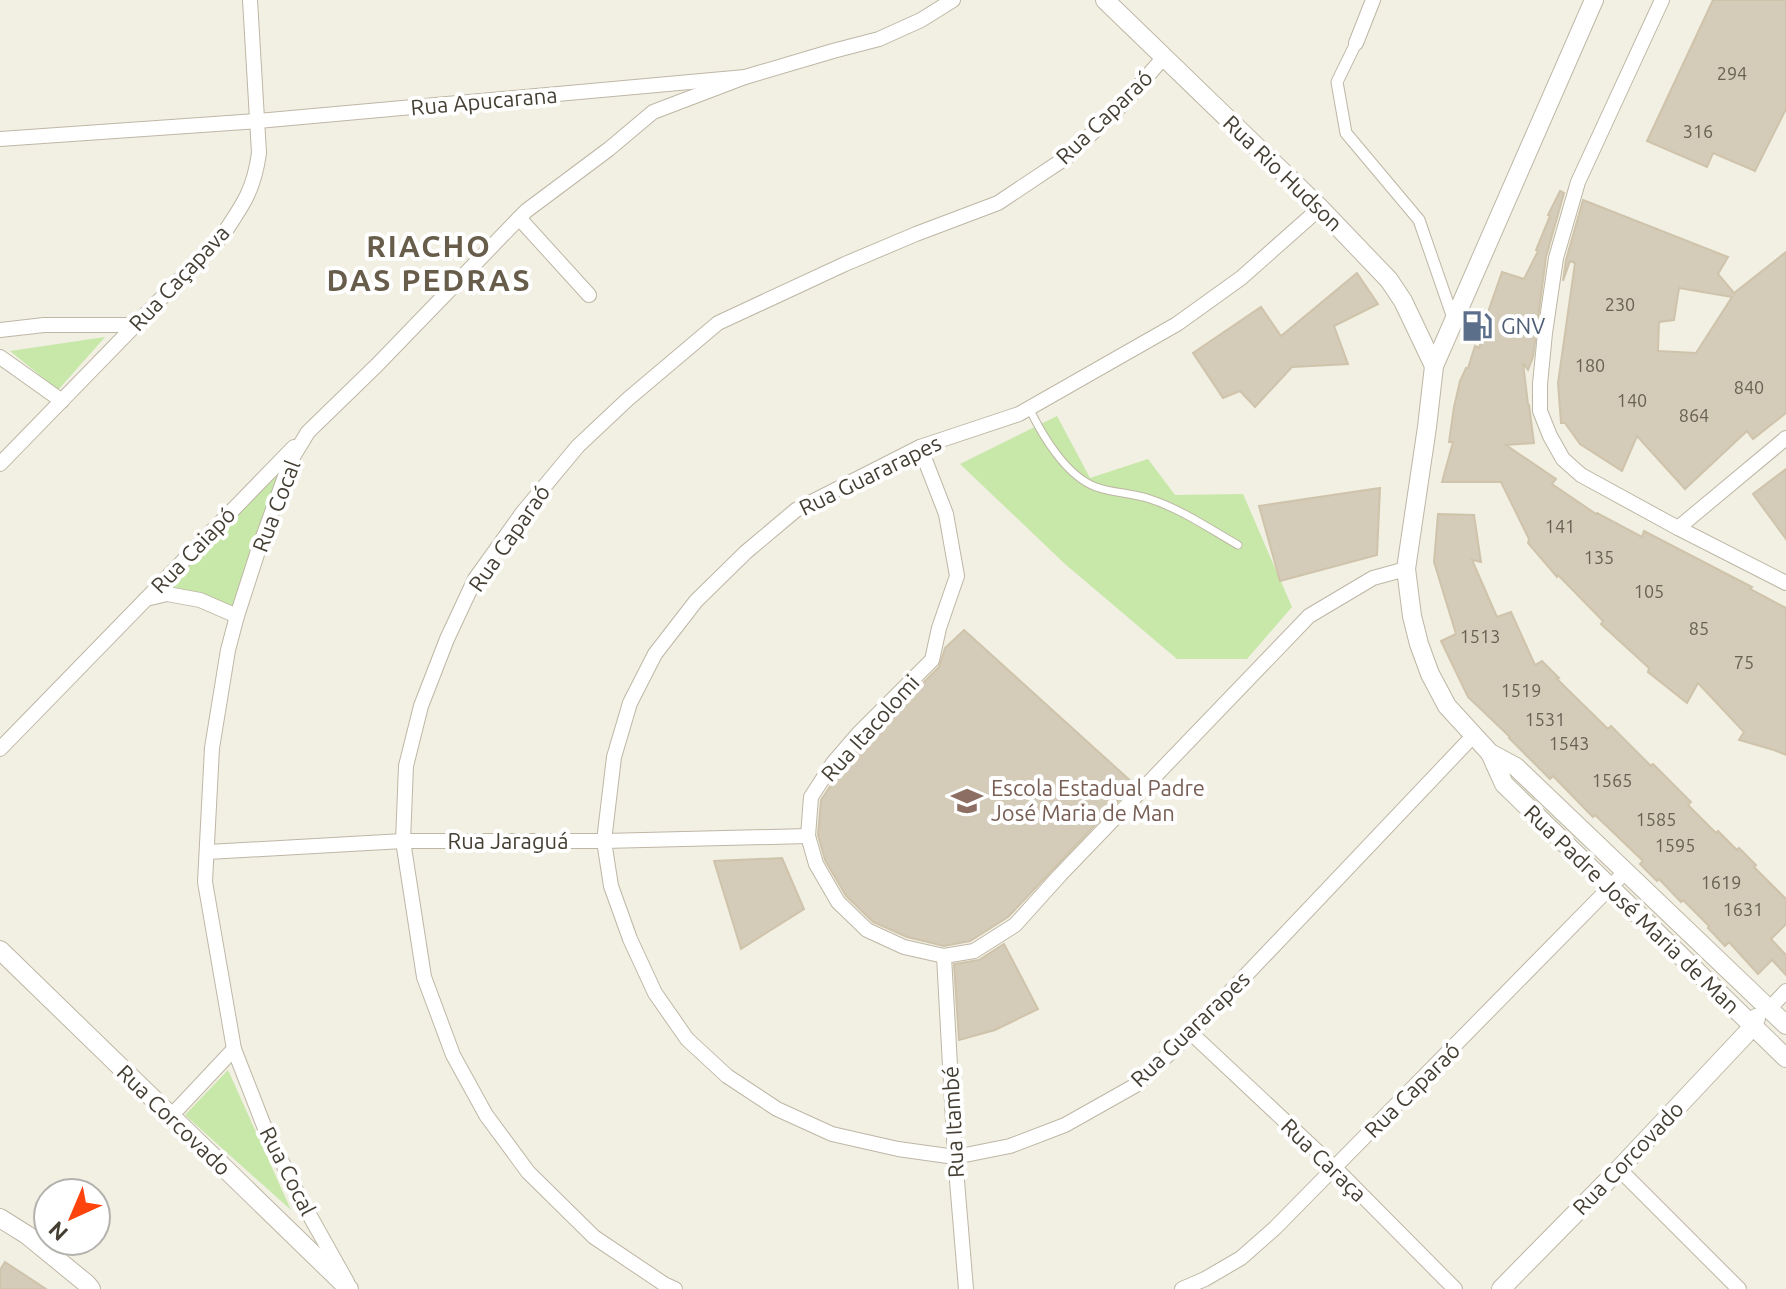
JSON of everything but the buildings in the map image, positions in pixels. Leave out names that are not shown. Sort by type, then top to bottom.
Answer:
[{"type":"street","name":"Rua Caçapava","points":[[0,464],[222,236],[248,196],[256,176],[258,121],[250,0]]},
{"type":"street","name":"Rua Apucarana","points":[[0,139],[258,121],[745,77],[879,39],[921,20],[953,0]]},
{"type":"street","name":"Rua Rio Hudson","points":[[1105,0],[1320,208],[1389,280],[1409,312],[1434,366]]},
{"type":"street","points":[[1373,0],[1337,82],[1346,133],[1419,220],[1454,321]]},
{"type":"street","name":"Rua Padre José Maria de Man","points":[[1594,0],[1434,366],[1406,569],[1412,616],[1430,674],[1447,706],[1473,736],[1490,753],[1516,767],[1786,1025]]},
{"type":"street","points":[[1662,0],[1573,197],[1556,258],[1540,384],[1540,411],[1563,459],[1581,475],[1786,583]]},
{"type":"street","name":"Rua Caparaó","points":[[675,1289],[594,1237],[528,1172],[486,1115],[453,1055],[424,977],[403,841],[406,766],[421,706],[447,639],[475,579],[523,512],[578,446],[718,323],[845,264],[998,203],[1067,157],[1124,103],[1164,57]]},
{"type":"street","name":"Rua Cocal","points":[[350,1289],[270,1138],[234,1049],[205,882],[212,748],[228,650],[259,548],[291,460],[308,432],[526,211],[653,112],[745,77]]},
{"type":"street","name":"Rua Guararapes","points":[[1320,208],[1241,278],[1177,324],[1019,414],[920,447],[796,510],[746,552],[696,601],[655,654],[630,703],[614,757],[604,841],[611,886],[630,939],[655,993],[687,1039],[727,1076],[777,1109],[832,1134],[898,1149],[955,1157],[1010,1146],[1065,1125],[1136,1085],[1191,1033],[1473,736]]},
{"type":"street","points":[[519,218],[589,295]]},
{"type":"street","points":[[0,330],[44,325],[136,325]]},
{"type":"street","points":[[0,357],[62,401]]},
{"type":"street","name":"Rua Caiapó","points":[[0,749],[308,432]]},
{"type":"street","points":[[1678,528],[1786,438]]},
{"type":"street","name":"Rua Itacolomi","points":[[920,447],[946,514],[957,576],[939,628],[932,660],[833,763],[811,797],[808,836],[816,864],[838,902],[867,930],[904,947],[944,956],[974,951],[1015,925],[1309,616],[1373,578],[1406,569]]},
{"type":"street","name":"Rua Caiapó","points":[[145,599],[167,594],[200,600],[237,616]]},
{"type":"street","name":"Rua Padre José Maria de Man","points":[[1490,753],[1504,784],[1786,1058]]},
{"type":"street","name":"Rua Jaraguá","points":[[208,852],[403,841],[604,841],[808,836]]},
{"type":"street","name":"Rua Caparaó","points":[[1182,1289],[1241,1258],[1275,1228],[1626,871]]},
{"type":"street","name":"Rua Corcovado","points":[[0,950],[350,1289]]},
{"type":"street","name":"Rua Itambé","points":[[944,956],[966,1289]]},
{"type":"street","points":[[1769,1009],[1786,991]]},
{"type":"street","points":[[1753,1026],[1754,1020],[1765,1016],[1786,1036]]},
{"type":"street","name":"Rua Corcovado","points":[[1501,1289],[1753,1026]]},
{"type":"street","name":"Rua Caraça","points":[[1191,1033],[1335,1168],[1455,1289]]},
{"type":"street","points":[[171,1116],[234,1049]]},
{"type":"street","points":[[1619,1169],[1739,1289]]},
{"type":"street","points":[[0,1218],[27,1235],[91,1289]]},
{"type":"lane","points":[[1029,408],[1046,440],[1087,483],[1097,488],[1151,499],[1238,545]]},
{"type":"green space","points":[[105,337],[58,390],[10,351]]},
{"type":"green space","points":[[1057,416],[1090,478],[1148,459],[1175,495],[1243,494],[1292,607],[1247,659],[1177,659],[1065,564],[960,464]]},
{"type":"green space","points":[[279,471],[234,611],[166,587]]},
{"type":"green space","points":[[228,1070],[291,1210],[185,1115]]},
{"type":"place","name":"GNV","points":[[1477,326]]},
{"type":"place","name":"Escola Estadual Padre José Maria de Man","points":[[967,801]]},
{"type":"district","name":"RIACHO DAS PEDRAS","points":[[429,264]]}]
